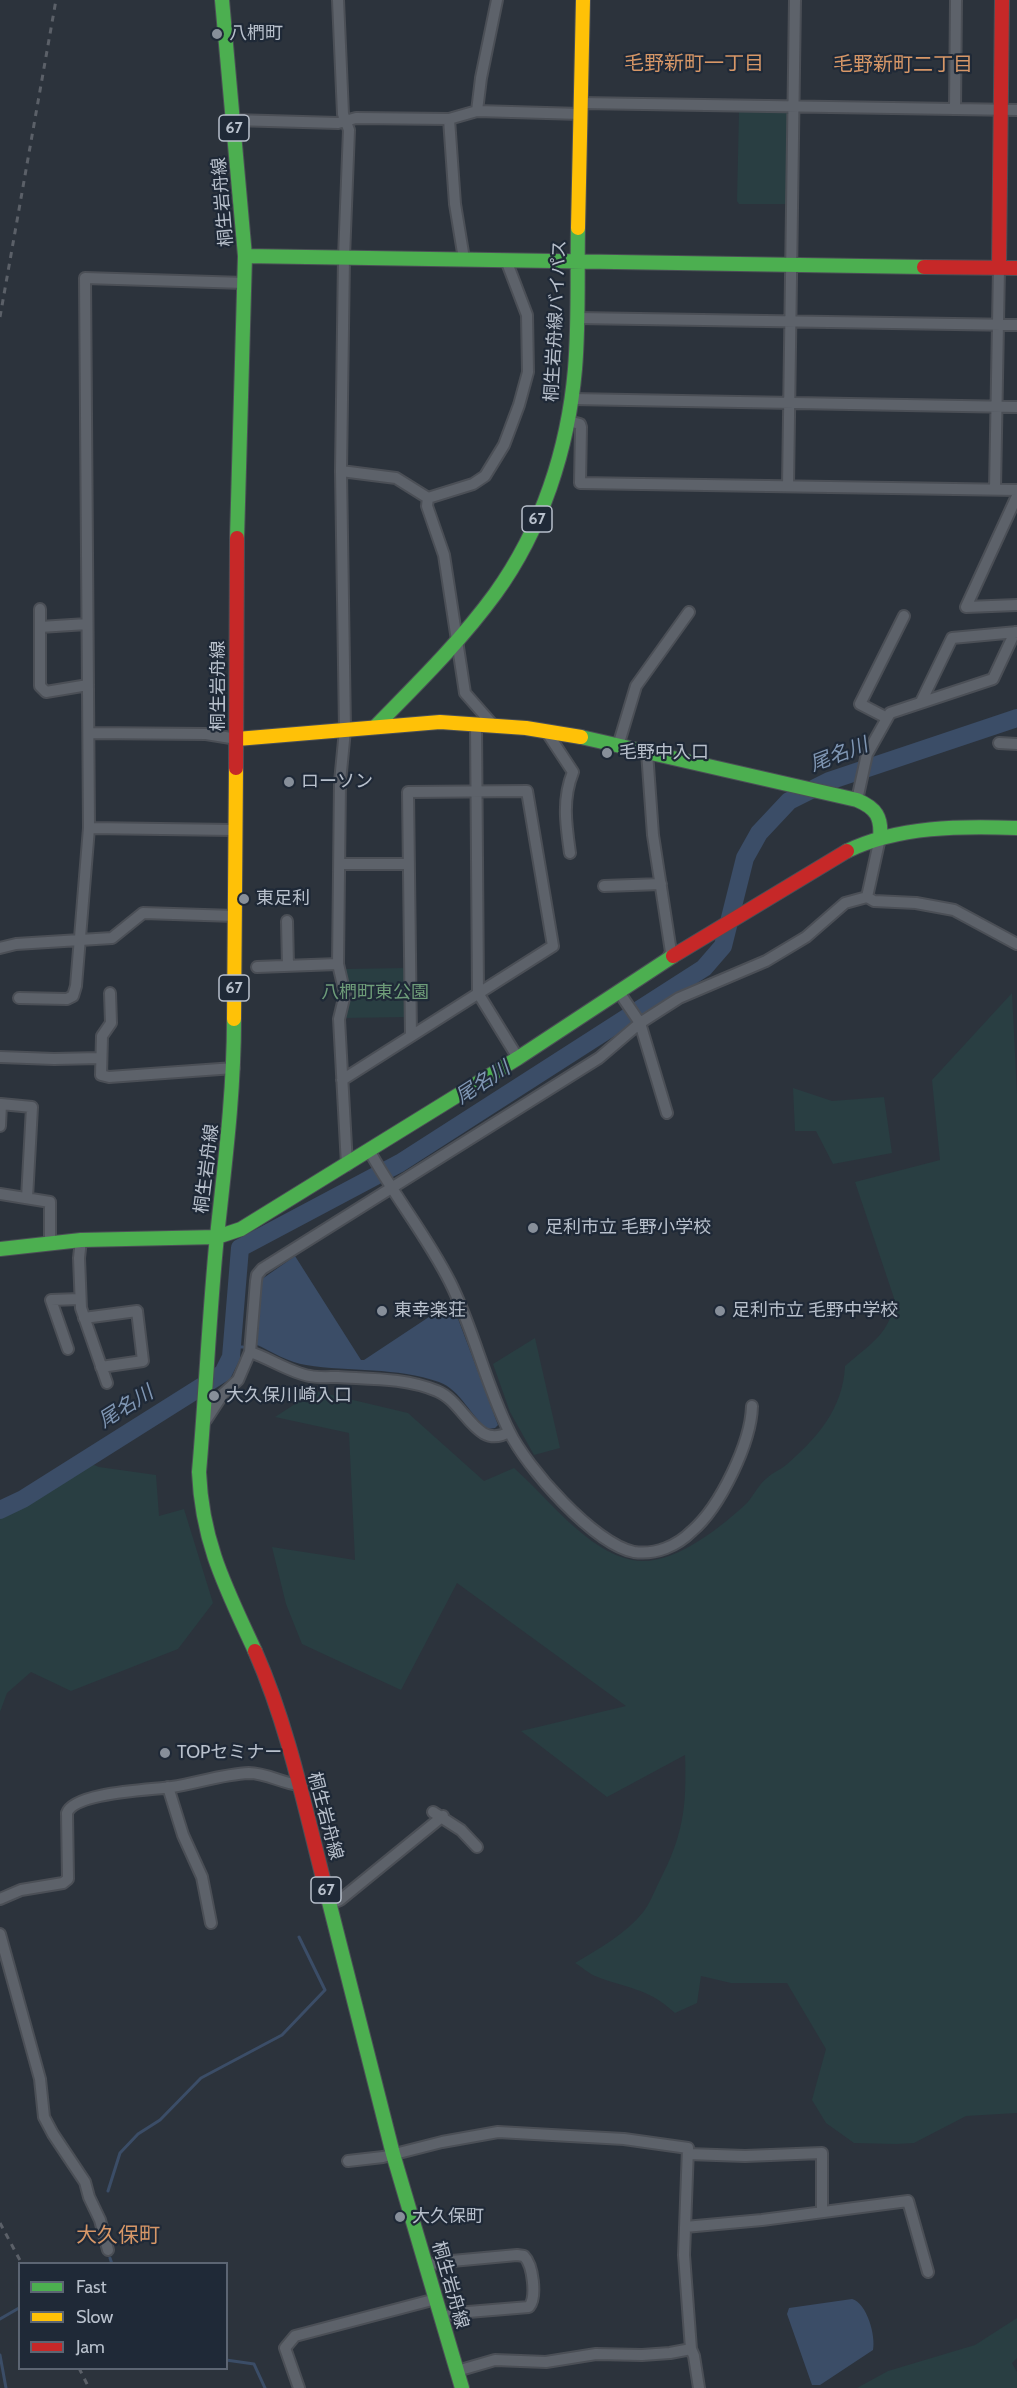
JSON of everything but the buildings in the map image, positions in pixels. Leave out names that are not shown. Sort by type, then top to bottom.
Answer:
[{"type":"main road","name":"桐生岩舟線","points":[[222,0],[245,256],[245,283],[237,506],[234,1068],[228,1149],[216,1237],[199,1472],[202,1506],[209,1545],[273,1697],[299,1785],[393,2154],[462,2388]]},
{"type":"main road","name":"桐生岩舟線バイパス","points":[[376,726],[457,640],[496,592],[530,535],[550,486],[572,399],[579,260],[583,0]]},
{"type":"main road","points":[[999,268],[1002,0]]},
{"type":"main road","points":[[245,256],[1017,268]]},
{"type":"main road","points":[[237,739],[440,722],[546,731],[857,800],[872,806],[878,812],[882,824],[880,838]]},
{"type":"main road","points":[[0,1250],[81,1240],[216,1237],[231,1233],[250,1225],[347,1165],[373,1157],[518,1058],[622,997],[667,960],[710,936],[831,859],[880,838],[931,828],[1017,828]]},
{"type":"street","points":[[338,0],[343,114],[349,130],[344,257],[341,471],[345,730],[340,782],[338,964],[345,994],[339,1020],[347,1165]]},
{"type":"street","points":[[477,111],[481,78],[497,0]]},
{"type":"street","points":[[788,486],[795,0]]},
{"type":"street","points":[[955,109],[956,0]]},
{"type":"street","points":[[233,120],[338,123],[356,118],[375,117],[449,119],[477,111],[581,109],[793,107],[1017,110]]},
{"type":"street","points":[[449,119],[455,204],[464,259]]},
{"type":"street","points":[[341,471],[396,478],[428,498],[473,484],[485,476],[504,445],[528,372],[527,315],[506,260]]},
{"type":"street","points":[[995,489],[999,268]]},
{"type":"street","points":[[19,998],[67,999],[73,996],[79,940],[89,828],[85,278],[245,283]]},
{"type":"street","points":[[577,318],[1017,325]]},
{"type":"street","points":[[572,399],[1017,407]]},
{"type":"street","points":[[568,421],[580,424],[581,427],[580,483],[1017,490]]},
{"type":"street","points":[[1017,496],[966,607],[1017,605]]},
{"type":"street","points":[[428,498],[427,506],[444,555],[465,693],[494,726]]},
{"type":"street","points":[[40,609],[40,686],[46,692],[88,685]]},
{"type":"street","points":[[618,746],[636,686],[688,612]]},
{"type":"street","points":[[887,718],[860,704],[904,616]]},
{"type":"street","points":[[40,627],[87,624]]},
{"type":"street","points":[[921,702],[952,638],[1016,632]]},
{"type":"street","points":[[857,800],[867,754],[890,713],[993,679],[1016,632]]},
{"type":"street","points":[[476,725],[478,993],[518,1058]]},
{"type":"street","points":[[546,731],[573,772],[567,786],[565,818],[570,853]]},
{"type":"street","points":[[89,733],[206,734],[237,739]]},
{"type":"street","points":[[999,743],[1017,744]]},
{"type":"street","points":[[647,752],[653,835],[671,952],[667,960]]},
{"type":"street","points":[[342,1080],[553,946],[527,791],[408,792],[411,1036]]},
{"type":"street","points":[[89,828],[234,830]]},
{"type":"street","points":[[867,897],[880,838]]},
{"type":"street","points":[[340,864],[409,864]]},
{"type":"street","points":[[604,885],[660,884]]},
{"type":"street","points":[[203,1426],[224,1394],[238,1380],[250,1352],[257,1275],[262,1269],[389,1183],[599,1058],[639,1022],[679,998],[766,961],[806,937],[845,903],[867,897],[874,901],[916,903],[954,910],[1017,944]]},
{"type":"street","points":[[0,948],[16,944],[112,938],[143,913],[234,916]]},
{"type":"street","points":[[287,921],[288,966]]},
{"type":"street","points":[[257,967],[338,964]]},
{"type":"street","points":[[110,993],[111,1023],[102,1036],[101,1075],[109,1077],[234,1068]]},
{"type":"street","points":[[622,997],[639,1022],[667,1113]]},
{"type":"street","points":[[0,1057],[101,1058]]},
{"type":"street","points":[[0,1126],[2,1104],[32,1107],[27,1198]]},
{"type":"street","points":[[373,1157],[444,1270],[509,1432],[528,1461],[583,1522],[619,1547],[645,1553],[662,1550],[693,1531],[723,1490],[749,1433],[752,1406]]},
{"type":"street","points":[[0,1194],[50,1202],[50,1244]]},
{"type":"street","points":[[81,1240],[80,1299],[84,1318],[107,1383]]},
{"type":"street","points":[[68,1348],[51,1300],[80,1299]]},
{"type":"street","points":[[84,1318],[136,1311],[143,1361],[101,1367]]},
{"type":"street","points":[[250,1352],[309,1376],[399,1380],[438,1391],[454,1401],[479,1432],[490,1438],[501,1437],[509,1432]]},
{"type":"street","points":[[0,1899],[21,1890],[63,1883],[68,1879],[67,1813],[72,1805],[130,1790],[168,1787],[251,1773],[299,1785]]},
{"type":"street","points":[[168,1787],[183,1835],[202,1877],[211,1923]]},
{"type":"street","points":[[330,1904],[340,1900],[438,1814],[461,1830],[477,1847]]},
{"type":"street","points":[[0,1934],[40,2079],[44,2117],[52,2134],[85,2182],[100,2220],[108,2250]]},
{"type":"street","points":[[348,2161],[498,2132],[624,2139],[688,2148],[684,2255],[691,2349],[699,2388]]},
{"type":"street","points":[[688,2154],[745,2156],[822,2153],[822,2212]]},
{"type":"street","points":[[685,2227],[908,2201],[928,2272]]},
{"type":"street","points":[[426,2266],[441,2262],[517,2256],[524,2256],[530,2264],[533,2298],[529,2307],[456,2313],[441,2318]]},
{"type":"street","points":[[299,2388],[285,2348],[295,2336],[436,2299]]},
{"type":"street","points":[[457,2371],[495,2360],[546,2362],[596,2354],[670,2354],[691,2349]]},
{"type":"green space","points":[[743,109],[785,110],[790,115],[789,202],[786,204],[739,204],[737,201],[739,111]]},
{"type":"green space","name":"八椚町東公園","points":[[406,968],[407,1017],[344,1018],[344,969]]},
{"type":"green space","points":[[1012,993],[1017,1094],[1017,2113],[966,2116],[914,2143],[854,2143],[826,2123],[812,2100],[826,2049],[787,1983],[731,1983],[701,1976],[697,2003],[675,2013],[646,1993],[595,1976],[575,1963],[621,1934],[637,1919],[650,1901],[673,1850],[682,1821],[685,1755],[607,1797],[521,1731],[626,1706],[457,1583],[401,1690],[302,1644],[286,1604],[272,1547],[355,1560],[349,1433],[275,1417],[315,1391],[408,1413],[484,1481],[514,1468],[584,1535],[615,1555],[647,1561],[663,1558],[694,1544],[736,1513],[747,1503],[764,1480],[786,1465],[818,1433],[834,1409],[845,1366],[871,1344],[884,1329],[893,1310],[894,1298],[855,1182],[940,1160],[932,1080]]},
{"type":"green space","points":[[793,1088],[832,1101],[884,1097],[892,1153],[833,1164],[816,1131],[795,1131]]},
{"type":"green space","points":[[535,1338],[560,1448],[534,1455],[510,1412],[493,1364]]},
{"type":"green space","points":[[90,1463],[99,1467],[156,1475],[159,1516],[184,1509],[213,1603],[178,1649],[71,1691],[31,1672],[7,1693],[0,1712],[0,1515]]},
{"type":"green space","points":[[1017,2318],[1017,2358],[1012,2363],[1017,2372],[1017,2388],[857,2388],[888,2371],[975,2345]]},
{"type":"water","points":[[295,1256],[361,1360],[438,1311],[442,1316],[454,1308],[498,1425],[488,1429],[453,1391],[439,1382],[407,1374],[300,1364],[255,1344],[262,1279]]},
{"type":"water","points":[[852,2299],[866,2313],[873,2337],[873,2350],[820,2385],[812,2385],[787,2314],[789,2308]]},
{"type":"waterway","name":"尾名川","points":[[0,1510],[23,1499],[223,1373],[231,1357],[240,1248],[400,1163],[704,968],[723,946],[745,858],[759,833],[789,801],[829,781],[1017,718]]},
{"type":"waterway","points":[[232,1347],[243,1347]]},
{"type":"waterway","points":[[108,2191],[120,2153],[138,2134],[160,2120],[201,2078],[282,2035],[325,1990],[299,1937]]},
{"type":"waterway","points":[[110,2258],[111,2262]]},
{"type":"waterway","points":[[0,2319],[18,2309]]},
{"type":"waterway","points":[[0,2355],[6,2388]]},
{"type":"waterway","points":[[228,2360],[254,2364],[265,2388]]},
{"type":"railway","points":[[0,317],[56,0]]},
{"type":"railway","points":[[0,2223],[21,2262]]},
{"type":"railway","points":[[80,2370],[89,2388]]},
{"type":"traffic: fast","points":[[222,0],[245,256],[237,538]]},
{"type":"traffic: fast","points":[[376,726],[438,662],[482,612],[512,569],[539,515],[559,458],[571,399],[577,334],[578,228]]},
{"type":"traffic: fast","points":[[245,256],[924,267]]},
{"type":"traffic: fast","points":[[581,737],[857,800],[869,806],[876,814],[880,824],[880,838]]},
{"type":"traffic: fast","points":[[847,851],[887,837],[930,829],[1017,828]]},
{"type":"traffic: fast","points":[[0,1249],[81,1240],[217,1237],[241,1229],[518,1058],[673,956]]},
{"type":"traffic: fast","points":[[234,1019],[231,1101],[214,1266],[199,1472],[201,1497],[210,1543],[225,1585],[255,1651]]},
{"type":"traffic: fast","points":[[327,1894],[393,2154],[462,2388]]},
{"type":"traffic: slow","points":[[578,228],[583,0]]},
{"type":"traffic: slow","points":[[237,739],[440,722],[526,728],[581,737]]},
{"type":"traffic: slow","points":[[234,1019],[236,768]]},
{"type":"traffic: jam","points":[[999,268],[1002,0]]},
{"type":"traffic: jam","points":[[924,267],[1017,268]]},
{"type":"traffic: jam","points":[[236,768],[237,538]]},
{"type":"traffic: jam","points":[[673,956],[847,851]]},
{"type":"traffic: jam","points":[[255,1651],[287,1740],[327,1894]]},
{"type":"place","name":"八椚町","points":[[217,34]]},
{"type":"place","name":"毛野中入口","points":[[607,753]]},
{"type":"place","name":"ローソン","points":[[289,782]]},
{"type":"place","name":"東足利","points":[[244,899]]},
{"type":"place","name":"足利市立 毛野小学校","points":[[533,1228]]},
{"type":"place","name":"東幸楽荘","points":[[382,1311]]},
{"type":"place","name":"足利市立 毛野中学校","points":[[720,1311]]},
{"type":"place","name":"大久保川崎入口","points":[[214,1396]]},
{"type":"place","name":"TOPセミナー","points":[[165,1753]]},
{"type":"place","name":"大久保町","points":[[400,2217]]},
{"type":"district","name":"毛野新町一丁目","points":[[694,64]]},
{"type":"district","name":"毛野新町二丁目","points":[[903,65]]},
{"type":"district","name":"大久保町","points":[[118,2236]]}]
